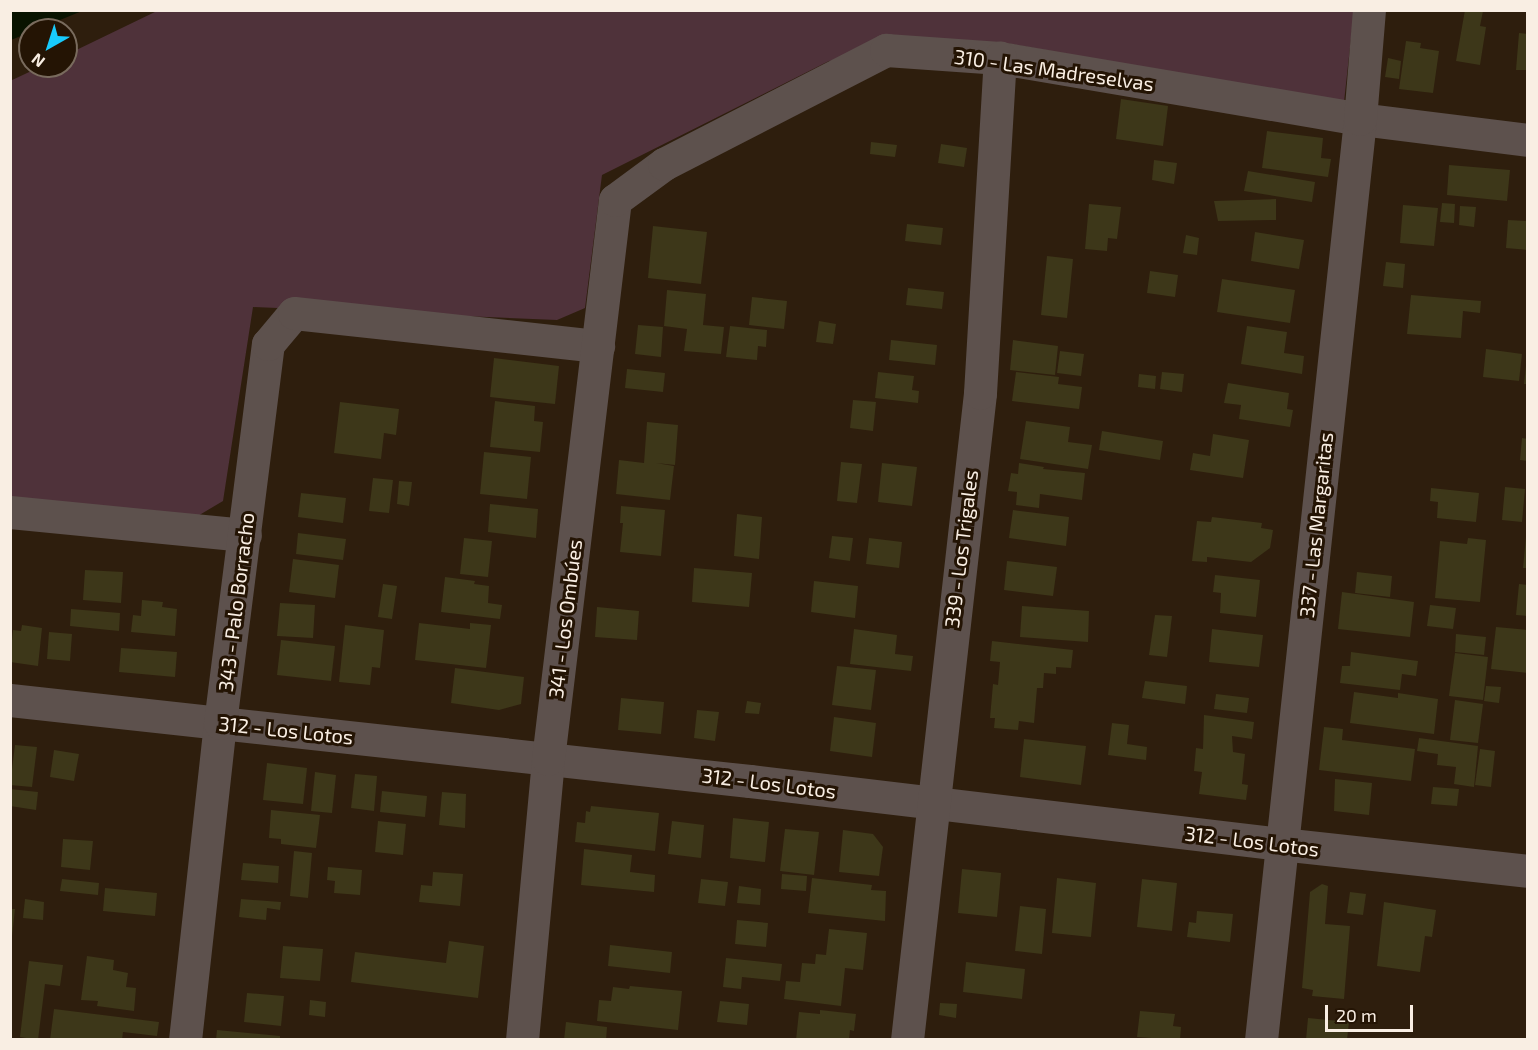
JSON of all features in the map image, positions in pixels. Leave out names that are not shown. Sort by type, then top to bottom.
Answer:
[{"type":"street","name":"337 - Las Margaritas","points":[[1261,1040],[1360,120],[1369,10]]},
{"type":"street","name":"310 - Las Madreselvas","points":[[615,200],[664,164],[886,50],[1000,58],[1360,120],[1527,140]]},
{"type":"street","name":"339 - Los Trigales","points":[[907,1040],[931,803],[980,393],[1000,58]]},
{"type":"street","name":"341 - Los Ombúes","points":[[522,1040],[548,759],[615,200]]},
{"type":"street","name":"343 - Palo Borracho","points":[[185,1040],[220,723],[268,344],[294,313],[598,346]]},
{"type":"street","points":[[10,512],[245,535]]},
{"type":"street","name":"312 - Los Lotos","points":[[10,700],[1527,871]]},
{"type":"shaded area","points":[[11,10],[82,10],[65,18],[18,18],[18,37],[11,40]]},
{"type":"shaded area","points":[[159,10],[1354,11],[1344,102],[1005,43],[829,61],[602,175],[585,308],[557,320],[253,307],[223,501],[196,517],[11,497],[10,81],[18,77],[78,78],[78,49]]},
{"type":"building","points":[[1465,10],[1483,11],[1480,26],[1486,27],[1480,65],[1456,61]]},
{"type":"building","points":[[1519,33],[1528,34],[1528,70],[1516,70]]},
{"type":"building","points":[[1406,41],[1421,43],[1420,48],[1439,51],[1433,93],[1399,89]]},
{"type":"building","points":[[1388,58],[1401,61],[1399,79],[1385,77]]},
{"type":"building","points":[[1121,99],[1168,106],[1163,146],[1116,139]]},
{"type":"building","points":[[1267,131],[1323,138],[1321,158],[1331,159],[1328,177],[1262,168]]},
{"type":"building","points":[[871,142],[897,145],[895,157],[870,154]]},
{"type":"building","points":[[941,144],[967,148],[964,167],[938,163]]},
{"type":"building","points":[[1154,160],[1177,163],[1174,184],[1152,180]]},
{"type":"building","points":[[1449,165],[1510,170],[1507,201],[1447,195]]},
{"type":"building","points":[[1248,171],[1315,182],[1312,202],[1244,191]]},
{"type":"building","points":[[1276,199],[1276,220],[1218,221],[1214,201]]},
{"type":"building","points":[[1442,203],[1455,204],[1454,223],[1440,222]]},
{"type":"building","points":[[1089,204],[1121,207],[1117,239],[1108,238],[1107,251],[1085,249]]},
{"type":"building","points":[[1403,205],[1438,208],[1434,246],[1400,243]]},
{"type":"building","points":[[1460,206],[1476,207],[1474,227],[1459,225]]},
{"type":"building","points":[[1508,220],[1528,221],[1528,250],[1506,248]]},
{"type":"building","points":[[907,224],[943,228],[941,245],[905,241]]},
{"type":"building","points":[[653,226],[707,232],[701,284],[648,278]]},
{"type":"building","points":[[1255,232],[1304,240],[1299,269],[1251,261]]},
{"type":"building","points":[[1186,235],[1199,238],[1197,255],[1183,253]]},
{"type":"building","points":[[1047,256],[1073,259],[1067,318],[1041,315]]},
{"type":"building","points":[[1386,262],[1405,264],[1403,288],[1383,286]]},
{"type":"building","points":[[1150,271],[1178,275],[1175,297],[1147,293]]},
{"type":"building","points":[[1222,279],[1295,290],[1290,323],[1217,312]]},
{"type":"building","points":[[908,288],[944,292],[942,309],[906,305]]},
{"type":"building","points":[[667,290],[706,294],[703,325],[724,327],[721,354],[684,351],[687,329],[664,326]]},
{"type":"building","points":[[1411,295],[1481,301],[1480,313],[1463,311],[1461,338],[1407,334]]},
{"type":"building","points":[[752,297],[787,301],[784,329],[749,325]]},
{"type":"building","points":[[819,321],[836,324],[833,344],[816,342]]},
{"type":"building","points":[[638,325],[663,327],[661,357],[635,354]]},
{"type":"building","points":[[730,326],[767,330],[766,347],[758,346],[757,360],[726,357]]},
{"type":"building","points":[[1247,326],[1287,332],[1284,353],[1304,356],[1302,374],[1241,364]]},
{"type":"building","points":[[891,340],[937,345],[935,365],[889,360]]},
{"type":"building","points":[[1013,340],[1058,346],[1055,375],[1010,370]]},
{"type":"building","points":[[1486,349],[1522,354],[1519,381],[1483,377]]},
{"type":"building","points":[[1060,351],[1084,354],[1081,376],[1057,373]]},
{"type":"building","points":[[494,358],[559,366],[555,404],[490,397]]},
{"type":"building","points":[[1526,366],[1528,366],[1528,384],[1524,384]]},
{"type":"building","points":[[627,369],[665,373],[663,392],[625,388]]},
{"type":"building","points":[[878,372],[914,376],[912,390],[919,391],[918,403],[875,398]]},
{"type":"building","points":[[1016,372],[1059,377],[1058,384],[1082,387],[1079,409],[1012,401]]},
{"type":"building","points":[[1162,372],[1184,374],[1182,392],[1160,389]]},
{"type":"building","points":[[1139,374],[1156,376],[1155,389],[1138,387]]},
{"type":"building","points":[[1228,383],[1289,393],[1287,409],[1293,410],[1290,427],[1239,419],[1241,405],[1224,403]]},
{"type":"building","points":[[853,400],[876,402],[873,431],[850,428]]},
{"type":"building","points":[[495,401],[535,406],[534,421],[543,422],[540,452],[490,447]]},
{"type":"building","points":[[340,402],[399,409],[396,435],[384,433],[381,459],[334,453]]},
{"type":"building","points":[[1026,421],[1070,427],[1068,442],[1092,445],[1088,469],[1020,459]]},
{"type":"building","points":[[647,422],[678,425],[675,465],[656,463],[674,466],[670,500],[616,494],[619,460],[644,463]]},
{"type":"building","points":[[1102,431],[1163,441],[1160,460],[1099,450]]},
{"type":"building","points":[[1213,434],[1249,440],[1243,478],[1190,470],[1193,453],[1210,456]]},
{"type":"building","points":[[1522,438],[1528,439],[1528,461],[1520,460]]},
{"type":"building","points":[[484,452],[531,457],[527,499],[480,494]]},
{"type":"building","points":[[841,462],[862,464],[857,503],[837,501]]},
{"type":"building","points":[[882,463],[917,467],[912,506],[878,502]]},
{"type":"building","points":[[1019,463],[1044,467],[1043,469],[1085,473],[1082,500],[1040,494],[1039,508],[1016,505],[1017,492],[1008,491],[1011,473],[1018,474]]},
{"type":"building","points":[[373,478],[393,480],[389,513],[369,511]]},
{"type":"building","points":[[399,481],[412,482],[409,506],[397,504]]},
{"type":"building","points":[[1505,487],[1525,489],[1522,522],[1502,520]]},
{"type":"building","points":[[1431,488],[1479,493],[1476,522],[1437,518],[1438,502],[1430,501]]},
{"type":"building","points":[[301,493],[346,498],[343,523],[298,517]]},
{"type":"building","points":[[490,504],[538,509],[536,538],[488,532]]},
{"type":"building","points":[[621,506],[665,510],[661,556],[620,552],[623,523],[620,523]]},
{"type":"building","points":[[1013,510],[1069,517],[1066,546],[1009,538]]},
{"type":"building","points":[[737,514],[762,517],[759,559],[734,556]]},
{"type":"building","points":[[1212,517],[1262,523],[1261,528],[1273,530],[1270,548],[1251,562],[1207,557],[1207,562],[1192,561],[1197,521],[1211,522]]},
{"type":"building","points":[[298,533],[346,539],[343,560],[296,554]]},
{"type":"building","points":[[832,536],[853,538],[850,561],[829,558]]},
{"type":"building","points":[[1526,537],[1528,537],[1528,568],[1523,568]]},
{"type":"building","points":[[464,538],[492,541],[488,577],[460,574]]},
{"type":"building","points":[[869,538],[902,542],[899,568],[866,564]]},
{"type":"building","points":[[1468,538],[1486,540],[1480,602],[1435,598],[1440,541],[1467,544]]},
{"type":"building","points":[[293,559],[339,565],[335,598],[289,592]]},
{"type":"building","points":[[1007,561],[1057,567],[1053,596],[1004,590]]},
{"type":"building","points":[[694,568],[752,573],[749,607],[692,602]]},
{"type":"building","points":[[85,570],[123,572],[121,603],[83,600]]},
{"type":"building","points":[[1357,572],[1392,576],[1390,597],[1355,593]]},
{"type":"building","points":[[1215,575],[1260,580],[1256,617],[1220,613],[1221,593],[1213,592]]},
{"type":"building","points":[[445,577],[475,581],[474,584],[489,586],[488,603],[502,605],[500,619],[441,612]]},
{"type":"building","points":[[814,581],[858,586],[855,618],[811,612]]},
{"type":"building","points":[[383,584],[397,586],[392,619],[378,617]]},
{"type":"building","points":[[1519,584],[1528,585],[1528,616],[1516,615]]},
{"type":"building","points":[[1342,592],[1414,602],[1410,637],[1338,629]]},
{"type":"building","points":[[142,600],[163,602],[162,607],[177,609],[175,636],[131,632],[133,615],[141,616]]},
{"type":"building","points":[[280,603],[315,605],[313,638],[277,636]]},
{"type":"building","points":[[1430,605],[1456,608],[1453,629],[1427,626]]},
{"type":"building","points":[[1022,606],[1089,611],[1088,642],[1020,637]]},
{"type":"building","points":[[597,607],[639,611],[637,640],[595,637]]},
{"type":"building","points":[[71,609],[120,613],[119,631],[70,626]]},
{"type":"building","points":[[1155,615],[1172,616],[1167,657],[1149,655]]},
{"type":"building","points":[[419,623],[470,629],[470,623],[491,625],[486,668],[415,660]]},
{"type":"building","points":[[22,625],[42,628],[38,666],[10,662],[13,630],[21,631]]},
{"type":"building","points":[[345,625],[384,630],[380,668],[372,667],[370,685],[339,682]]},
{"type":"building","points":[[1496,627],[1528,630],[1528,673],[1491,669]]},
{"type":"building","points":[[854,629],[897,635],[895,654],[913,656],[911,671],[850,664]]},
{"type":"building","points":[[1212,629],[1263,635],[1259,667],[1209,662]]},
{"type":"building","points":[[49,632],[72,634],[70,661],[47,659]]},
{"type":"building","points":[[1456,634],[1486,637],[1484,655],[1455,652]]},
{"type":"building","points":[[281,640],[335,646],[331,681],[277,675]]},
{"type":"building","points":[[992,641],[1073,650],[1071,668],[1056,667],[1056,674],[1044,673],[1043,688],[1037,688],[1034,723],[1019,721],[1018,730],[994,728],[995,718],[990,718],[993,684],[998,685],[1000,662],[990,661]]},
{"type":"building","points":[[121,648],[177,652],[175,677],[119,672]]},
{"type":"building","points":[[1351,652],[1418,661],[1416,676],[1402,674],[1400,690],[1340,683],[1342,666],[1350,666]]},
{"type":"building","points":[[1455,653],[1488,657],[1483,700],[1449,696]]},
{"type":"building","points":[[837,666],[876,670],[871,710],[832,705]]},
{"type":"building","points":[[455,668],[524,677],[521,704],[499,710],[451,703]]},
{"type":"building","points":[[1145,681],[1187,686],[1185,704],[1142,698]]},
{"type":"building","points":[[1486,686],[1501,687],[1499,703],[1484,701]]},
{"type":"building","points":[[1354,692],[1398,698],[1398,693],[1438,699],[1434,734],[1350,723]]},
{"type":"building","points":[[1216,694],[1249,698],[1247,713],[1214,709]]},
{"type":"building","points":[[621,698],[664,702],[661,734],[618,730]]},
{"type":"building","points":[[1455,700],[1483,704],[1478,743],[1450,740]]},
{"type":"building","points":[[747,701],[761,703],[759,714],[745,713]]},
{"type":"building","points":[[697,710],[719,712],[715,741],[694,738]]},
{"type":"building","points":[[1204,715],[1254,722],[1252,739],[1232,736],[1233,752],[1245,754],[1242,784],[1248,785],[1246,800],[1199,794],[1202,772],[1194,771],[1196,748],[1203,749]]},
{"type":"building","points":[[834,717],[876,723],[872,757],[830,751]]},
{"type":"building","points":[[1112,723],[1129,725],[1127,744],[1147,747],[1146,760],[1108,755]]},
{"type":"building","points":[[1324,727],[1343,729],[1342,740],[1415,749],[1411,781],[1319,770]]},
{"type":"building","points":[[1419,738],[1478,746],[1474,787],[1454,784],[1456,767],[1437,765],[1438,754],[1417,751]]},
{"type":"building","points":[[1024,739],[1086,746],[1081,785],[1020,777]]},
{"type":"building","points":[[15,745],[37,747],[32,787],[10,785]]},
{"type":"building","points":[[1480,749],[1495,751],[1491,787],[1475,785]]},
{"type":"building","points":[[54,750],[79,754],[74,781],[50,777]]},
{"type":"building","points":[[267,763],[307,768],[303,804],[263,800]]},
{"type":"building","points":[[315,772],[336,775],[332,813],[311,811]]},
{"type":"building","points":[[355,774],[377,776],[374,811],[351,808]]},
{"type":"building","points":[[1335,779],[1372,783],[1369,815],[1334,811]]},
{"type":"building","points":[[1433,787],[1459,789],[1457,806],[1431,804]]},
{"type":"building","points":[[10,789],[38,792],[36,810],[10,806]]},
{"type":"building","points":[[382,791],[427,796],[425,817],[380,812]]},
{"type":"building","points":[[442,792],[466,794],[465,828],[439,825]]},
{"type":"building","points":[[591,806],[659,813],[655,851],[575,842],[577,822],[585,823],[586,811],[590,812]]},
{"type":"building","points":[[271,810],[320,815],[316,848],[281,844],[281,839],[269,838]]},
{"type":"building","points":[[733,818],[769,822],[765,862],[730,858]]},
{"type":"building","points":[[378,821],[406,824],[403,855],[375,852]]},
{"type":"building","points":[[672,821],[704,825],[701,858],[668,854]]},
{"type":"building","points":[[785,829],[819,832],[814,875],[780,871]]},
{"type":"building","points":[[843,830],[873,834],[883,847],[879,876],[839,872]]},
{"type":"building","points":[[63,839],[93,841],[90,870],[61,867]]},
{"type":"building","points":[[584,849],[632,855],[630,872],[655,875],[654,892],[581,885]]},
{"type":"building","points":[[294,851],[312,853],[308,898],[290,896]]},
{"type":"building","points":[[243,863],[279,866],[278,883],[241,880]]},
{"type":"building","points":[[328,867],[362,870],[360,895],[334,893],[335,881],[327,880]]},
{"type":"building","points":[[962,869],[1001,873],[997,917],[958,913]]},
{"type":"building","points":[[433,872],[463,874],[460,906],[419,902],[421,885],[432,886]]},
{"type":"building","points":[[782,874],[807,876],[806,891],[781,889]]},
{"type":"building","points":[[812,878],[872,885],[871,890],[886,891],[885,921],[808,913]]},
{"type":"building","points":[[1057,878],[1096,883],[1091,937],[1052,933]]},
{"type":"building","points":[[62,879],[99,883],[98,895],[60,891]]},
{"type":"building","points":[[701,879],[728,882],[725,906],[698,903]]},
{"type":"building","points":[[1142,879],[1177,883],[1172,931],[1137,927]]},
{"type":"building","points":[[1322,884],[1328,886],[1325,924],[1350,926],[1344,999],[1312,996],[1313,990],[1302,988],[1310,892]]},
{"type":"building","points":[[739,886],[761,889],[760,905],[737,903]]},
{"type":"building","points":[[105,888],[157,893],[155,916],[103,911]]},
{"type":"building","points":[[1350,892],[1366,894],[1363,915],[1347,913]]},
{"type":"building","points":[[25,899],[44,902],[43,920],[23,918]]},
{"type":"building","points":[[241,899],[281,902],[280,910],[267,908],[266,920],[239,917]]},
{"type":"building","points":[[1384,902],[1436,910],[1432,937],[1425,936],[1420,972],[1377,966]]},
{"type":"building","points":[[1020,906],[1046,909],[1042,954],[1015,951]]},
{"type":"building","points":[[10,909],[15,909],[12,936],[10,936]]},
{"type":"building","points":[[1197,911],[1233,914],[1230,942],[1187,937],[1189,922],[1196,923]]},
{"type":"building","points":[[737,920],[768,923],[766,947],[735,944]]},
{"type":"building","points":[[829,929],[867,933],[863,970],[845,968],[841,1006],[784,999],[786,981],[800,982],[802,963],[815,964],[816,954],[826,955]]},
{"type":"building","points":[[449,941],[484,946],[478,998],[351,982],[355,952],[446,963]]},
{"type":"building","points":[[610,945],[672,952],[670,973],[608,966]]},
{"type":"building","points":[[283,946],[323,949],[320,981],[280,978]]},
{"type":"building","points":[[87,956],[114,960],[113,970],[128,973],[126,987],[136,988],[134,1011],[97,1006],[98,1001],[81,1000]]},
{"type":"building","points":[[726,958],[782,964],[780,981],[742,977],[741,989],[723,987]]},
{"type":"building","points":[[29,961],[63,965],[60,986],[45,984],[38,1040],[20,1037]]},
{"type":"building","points":[[966,962],[1025,969],[1022,999],[963,992]]},
{"type":"building","points":[[630,986],[682,991],[678,1030],[597,1021],[599,1000],[611,1001],[613,987],[629,989]]},
{"type":"building","points":[[247,993],[284,996],[281,1026],[244,1022]]},
{"type":"building","points":[[310,1000],[326,1002],[325,1017],[309,1015]]},
{"type":"building","points":[[720,1001],[749,1004],[747,1025],[717,1022]]},
{"type":"building","points":[[940,1003],[957,1004],[956,1018],[939,1015]]},
{"type":"building","points":[[54,1009],[159,1022],[157,1036],[123,1032],[122,1040],[50,1040]]},
{"type":"building","points":[[820,1010],[856,1014],[854,1031],[850,1030],[849,1040],[796,1040],[799,1012],[820,1014]]},
{"type":"building","points":[[1140,1011],[1175,1014],[1173,1026],[1181,1027],[1180,1040],[1137,1037]]},
{"type":"building","points":[[1308,1018],[1349,1022],[1347,1040],[1306,1040]]},
{"type":"building","points":[[566,1022],[607,1027],[606,1040],[564,1040]]},
{"type":"building","points":[[217,1030],[280,1036],[280,1040],[216,1040]]}]
